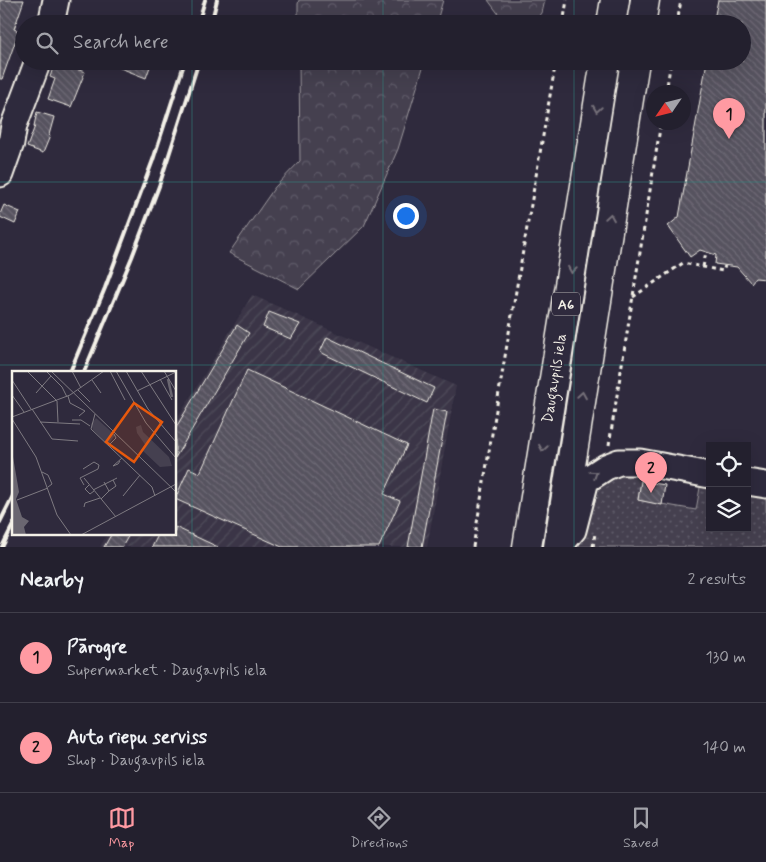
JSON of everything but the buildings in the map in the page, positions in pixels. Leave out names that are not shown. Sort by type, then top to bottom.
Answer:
[{"type":"highway","points":[[612,15],[615,0]]},
{"type":"highway","points":[[642,15],[645,0]]},
{"type":"highway","name":"Daugavpils iela","points":[[527,547],[604,70]]},
{"type":"highway","name":"Daugavpils iela","points":[[558,547],[634,70]]},
{"type":"street","points":[[53,15],[56,0]]},
{"type":"street","points":[[0,174],[11,143],[14,125],[35,70]]},
{"type":"street","points":[[558,547],[573,530],[586,480],[606,467],[619,462],[640,462],[706,474]]},
{"type":"street","points":[[751,483],[766,485]]},
{"type":"path","points":[[564,15],[567,0]]},
{"type":"path","points":[[678,15],[681,0]]},
{"type":"path","points":[[473,547],[554,70]]},
{"type":"path","points":[[667,85],[670,70]]},
{"type":"path","points":[[606,467],[660,130]]},
{"type":"path","points":[[703,267],[706,252]]},
{"type":"path","points":[[632,298],[683,263],[723,271],[725,266]]},
{"type":"path","points":[[593,547],[596,529]]},
{"type":"shaded area","points":[[252,295],[456,386],[427,547],[100,547],[107,534],[176,534],[176,421]]},
{"type":"green space","points":[[299,0],[443,0],[439,15],[298,15]]},
{"type":"green space","points":[[488,0],[545,0],[540,15],[499,15]]},
{"type":"green space","points":[[299,70],[422,70],[398,149],[364,226],[299,289],[229,253],[275,187],[300,161]]},
{"type":"green space","points":[[614,70],[623,70],[546,547],[538,547]]},
{"type":"green space","points":[[620,469],[642,474],[638,500],[696,510],[701,482],[706,483],[706,532],[751,532],[751,490],[766,492],[766,547],[575,547],[584,497]]},
{"type":"railway","points":[[201,15],[205,0]]},
{"type":"railway","points":[[213,15],[217,0]]},
{"type":"railway","points":[[70,371],[105,288],[153,160],[182,70]]},
{"type":"railway","points":[[84,371],[132,257],[159,186],[196,70]]},
{"type":"railway","points":[[0,522],[12,498]]},
{"type":"railway","points":[[2,547],[12,527]]},
{"type":"place","name":"Pārogre","points":[[729,139]]},
{"type":"place","name":"Auto riepu serviss","points":[[651,493]]}]
